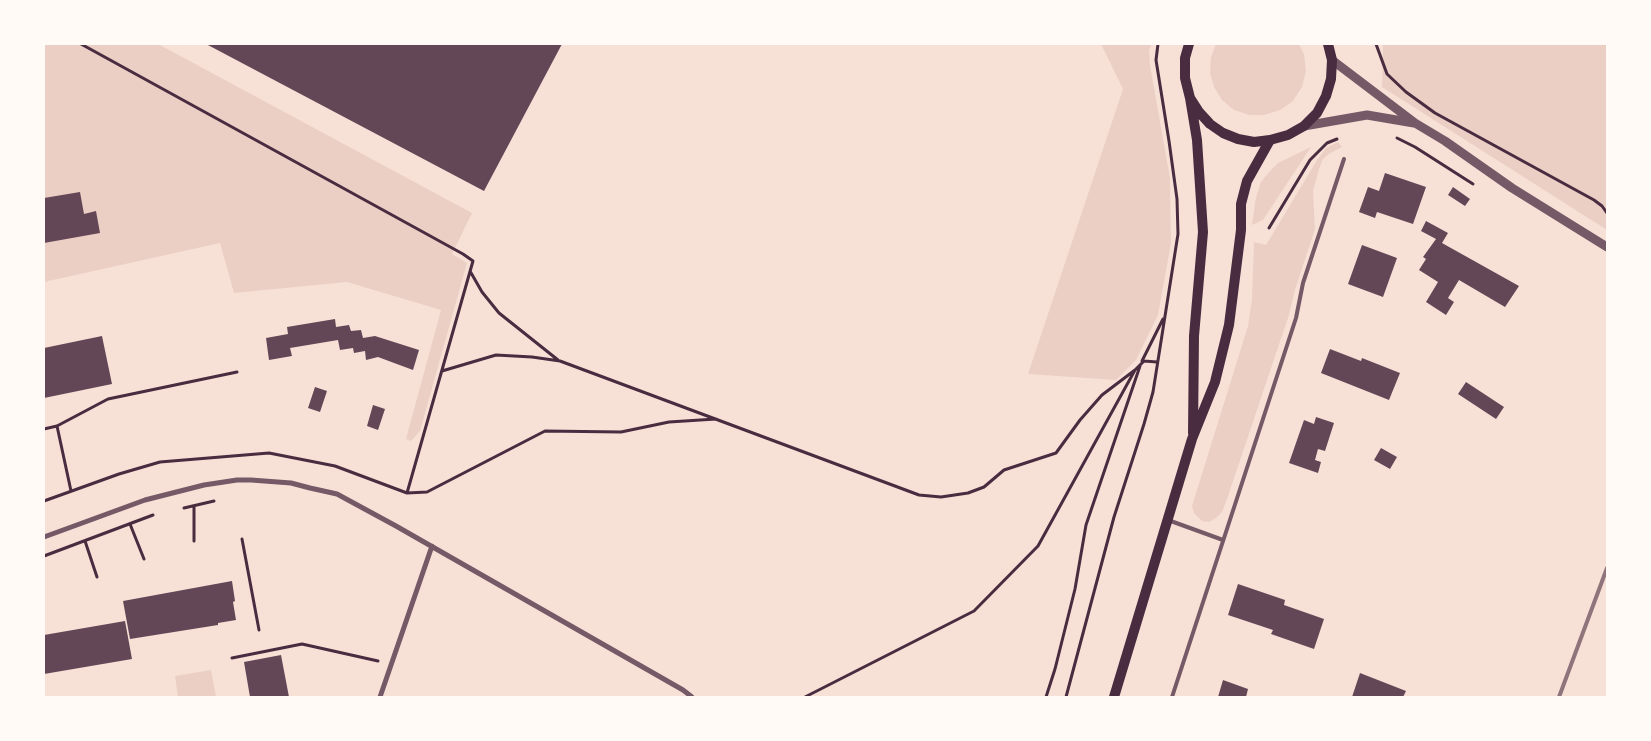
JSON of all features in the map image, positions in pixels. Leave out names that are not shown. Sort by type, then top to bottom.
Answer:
[{"type":"main road","points":[[1188,44],[1185,58],[1185,78],[1197,140],[1203,232],[1194,336],[1192,439]]},
{"type":"main road","points":[[1190,98],[1204,118],[1223,133],[1238,139],[1254,142],[1288,135],[1304,126],[1317,113],[1326,96],[1331,79],[1332,60],[1330,45]]},
{"type":"main road","points":[[1114,697],[1192,439],[1215,382],[1229,325],[1241,230],[1242,204],[1247,181],[1270,140]]},
{"type":"street","points":[[1332,60],[1415,123],[1445,140],[1512,188],[1607,247]]},
{"type":"street","points":[[1304,126],[1367,115],[1415,123]]},
{"type":"street","points":[[44,537],[145,500],[204,485],[237,480],[291,483],[337,494],[432,546],[683,690],[692,697]]},
{"type":"street","points":[[381,695],[432,546]]},
{"type":"lane","points":[[1172,697],[1296,318],[1303,283],[1344,159]]},
{"type":"lane","points":[[1168,520],[1223,540]]},
{"type":"path","points":[[81,44],[473,261],[408,493],[427,492],[545,431],[621,432],[668,422],[719,419]]},
{"type":"path","points":[[1066,697],[1114,517],[1144,424],[1152,392],[1178,234],[1177,199],[1156,60],[1158,44]]},
{"type":"path","points":[[1376,44],[1387,74],[1406,92],[1435,113],[1594,200],[1607,213]]},
{"type":"path","points":[[1388,134],[1415,148]]},
{"type":"path","points":[[1269,228],[1310,160],[1328,143],[1341,137]]},
{"type":"path","points":[[470,271],[482,292],[499,313],[560,360]]},
{"type":"path","points":[[1046,697],[1075,589],[1086,525],[1146,352],[1166,314]]},
{"type":"path","points":[[442,371],[496,355],[532,356],[560,360],[918,495],[941,496],[968,493],[984,487],[1004,470],[1056,453],[1080,420],[1102,395],[1144,361],[1158,362]]},
{"type":"path","points":[[805,697],[974,611],[1038,546],[1135,370]]},
{"type":"path","points":[[44,429],[57,426],[108,399],[237,372]]},
{"type":"path","points":[[57,426],[71,491]]},
{"type":"path","points":[[175,510],[218,500]]},
{"type":"path","points":[[194,506],[194,541]]},
{"type":"path","points":[[44,556],[157,514]]},
{"type":"path","points":[[130,524],[144,560]]},
{"type":"path","points":[[242,539],[258,630]]},
{"type":"path","points":[[85,541],[97,577]]},
{"type":"path","points":[[232,658],[302,644],[392,665]]},
{"type":"shaded area","points":[[44,44],[158,44],[472,213],[452,254],[467,263],[420,431],[411,441],[406,439],[441,310],[347,282],[234,293],[220,243],[44,282]]},
{"type":"shaded area","points":[[1101,44],[1152,44],[1149,50],[1150,65],[1170,178],[1171,243],[1158,315],[1136,360],[1116,380],[1028,374],[1123,89]]},
{"type":"shaded area","points":[[1216,44],[1299,44],[1304,54],[1306,71],[1302,87],[1293,101],[1280,110],[1264,115],[1249,115],[1234,110],[1222,100],[1214,87],[1210,73],[1211,57]]},
{"type":"shaded area","points":[[1383,44],[1607,44],[1607,230],[1382,87]]},
{"type":"shaded area","points":[[1338,142],[1342,147],[1323,159],[1319,169],[1313,191],[1315,229],[1289,315],[1226,502],[1222,512],[1216,518],[1209,522],[1202,521],[1194,513],[1192,506],[1248,326],[1252,299],[1254,242],[1266,245],[1317,160],[1326,148]]},
{"type":"shaded area","points":[[1311,147],[1263,220],[1252,225],[1255,203],[1261,182],[1278,163]]},
{"type":"shaded area","points":[[211,670],[216,697],[178,697],[175,676]]},
{"type":"building","points":[[206,44],[562,44],[484,191]]},
{"type":"building","points":[[1385,173],[1426,187],[1413,224],[1377,212],[1375,218],[1359,212],[1368,187],[1379,191]]},
{"type":"building","points":[[1453,187],[1470,199],[1465,206],[1448,195]]},
{"type":"building","points":[[80,192],[84,214],[96,211],[100,233],[44,243],[44,198]]},
{"type":"building","points":[[1426,221],[1448,233],[1442,243],[1519,286],[1505,307],[1459,280],[1448,298],[1454,302],[1446,315],[1426,302],[1438,282],[1419,270],[1426,259],[1423,257],[1436,239],[1421,231]]},
{"type":"building","points":[[1362,245],[1397,258],[1383,297],[1348,284]]},
{"type":"building","points":[[335,319],[336,327],[349,325],[351,331],[361,330],[363,338],[375,336],[419,350],[413,370],[378,357],[366,360],[365,351],[354,353],[353,348],[340,350],[338,340],[290,348],[292,356],[269,360],[266,338],[288,334],[287,327]]},
{"type":"building","points":[[102,336],[112,384],[44,398],[44,348]]},
{"type":"building","points":[[1330,349],[1361,361],[1362,358],[1400,373],[1389,400],[1321,373]]},
{"type":"building","points":[[1466,382],[1504,407],[1496,419],[1458,394]]},
{"type":"building","points":[[315,387],[327,391],[320,412],[308,408]]},
{"type":"building","points":[[373,405],[385,409],[378,430],[367,426]]},
{"type":"building","points":[[1316,417],[1334,423],[1325,451],[1318,449],[1315,460],[1321,462],[1318,473],[1289,463],[1304,420],[1314,424]]},
{"type":"building","points":[[1381,448],[1397,457],[1390,469],[1374,460]]},
{"type":"building","points":[[232,581],[236,620],[218,623],[218,625],[130,639],[123,601]]},
{"type":"building","points":[[1238,584],[1285,600],[1284,605],[1324,619],[1314,649],[1271,634],[1273,630],[1228,615]]},
{"type":"building","points":[[125,621],[132,659],[44,674],[44,635]]},
{"type":"building","points":[[281,655],[289,697],[250,697],[244,662]]},
{"type":"building","points":[[1360,673],[1406,691],[1403,697],[1352,697]]},
{"type":"building","points":[[1223,680],[1248,689],[1246,697],[1218,697]]},
{"type":"railway","points":[[1559,697],[1607,568]]}]
